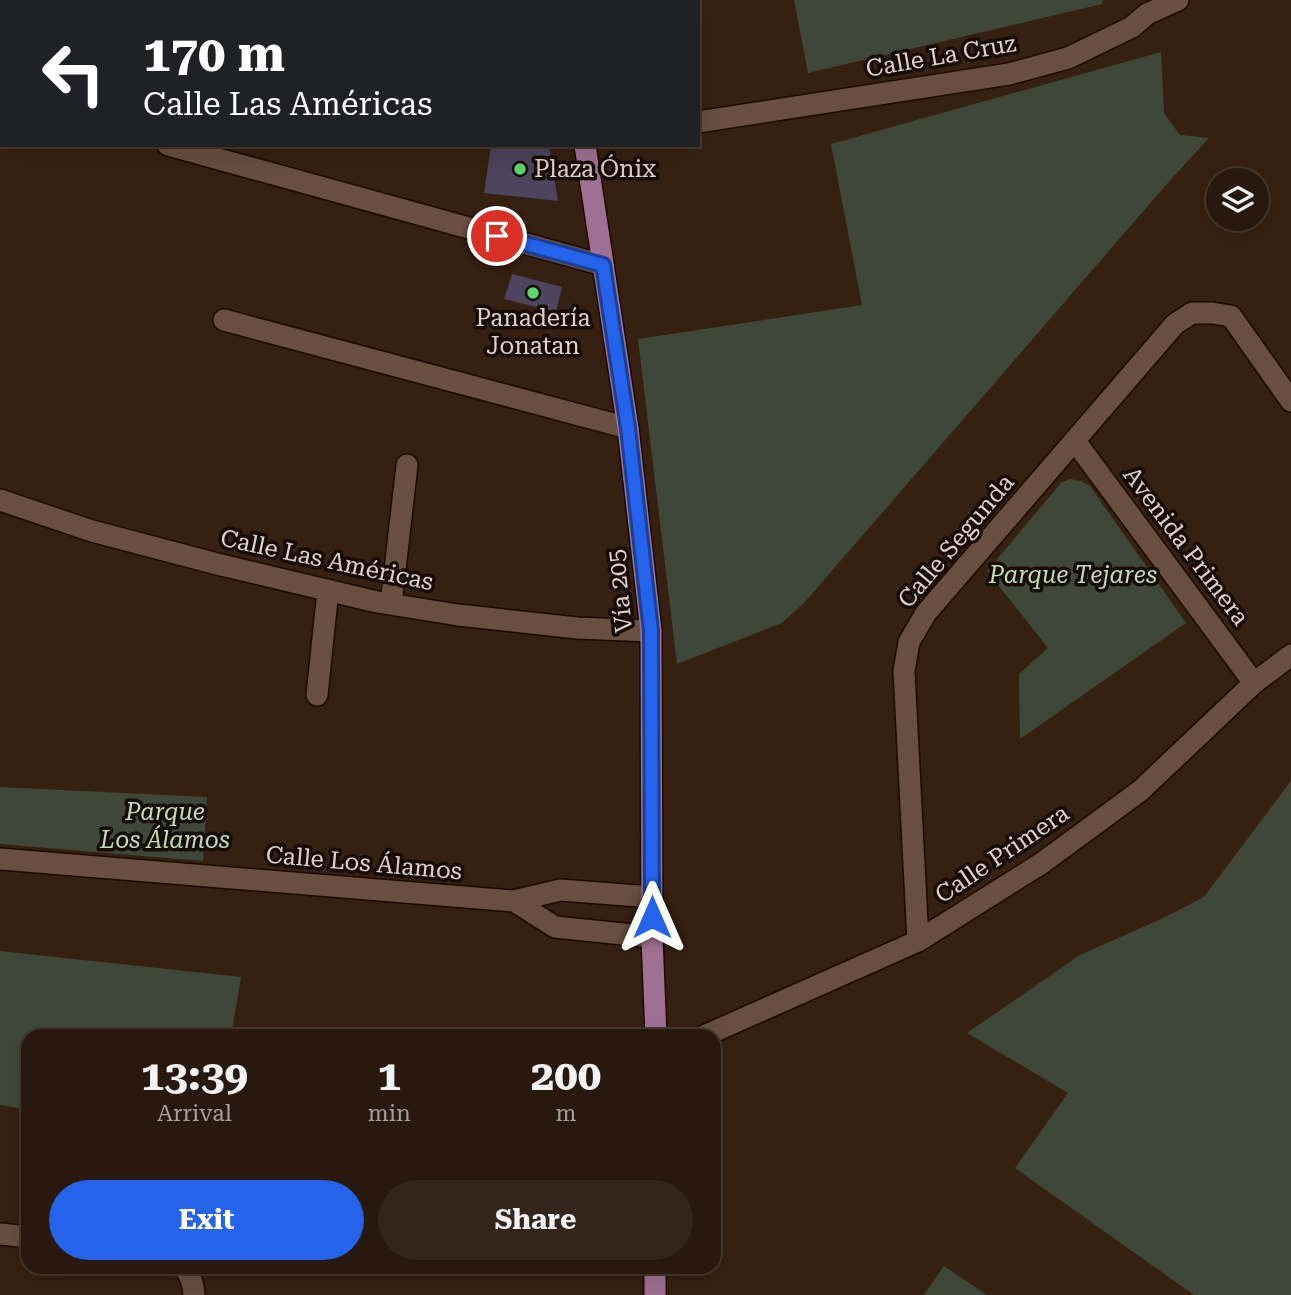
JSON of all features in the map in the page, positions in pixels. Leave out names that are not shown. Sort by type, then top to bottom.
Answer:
[{"type":"main road","name":"Vía 205","points":[[585,147],[628,428],[651,631],[652,937],[656,1029]]},
{"type":"main road","points":[[655,1274],[655,1295]]},
{"type":"street","name":"Calle La Cruz","points":[[700,122],[1021,71],[1068,58],[1132,27],[1147,14],[1178,0]]},
{"type":"street","points":[[183,147],[234,154],[603,265]]},
{"type":"street","name":"Calle Segunda","points":[[918,941],[904,671],[909,642],[926,613],[1175,324],[1192,313],[1231,316],[1291,401]]},
{"type":"street","points":[[224,320],[628,428]]},
{"type":"street","name":"Avenida Primera","points":[[1075,441],[1254,683]]},
{"type":"street","points":[[391,604],[407,465]]},
{"type":"street","name":"Calle Las Américas","points":[[0,500],[92,531],[217,564],[391,604],[458,615],[578,628],[651,631]]},
{"type":"street","points":[[317,695],[328,590]]},
{"type":"street","name":"Calle Primera","points":[[720,1029],[918,941],[1042,863],[1140,791],[1254,683],[1291,655]]},
{"type":"street","name":"Calle Los Álamos","points":[[0,859],[514,901]]},
{"type":"street","points":[[514,901],[560,890],[652,897]]},
{"type":"street","points":[[514,901],[555,927],[652,937]]},
{"type":"street","points":[[0,1234],[21,1236]]},
{"type":"street","points":[[188,1274],[194,1295]]},
{"type":"green space","points":[[794,0],[1103,0],[1102,4],[808,73]]},
{"type":"green space","points":[[1161,52],[1164,113],[1180,135],[1209,138],[804,603],[782,623],[677,664],[638,339],[862,305],[831,144]]},
{"type":"green space","name":"Parque Tejares","points":[[1070,479],[1090,486],[1186,623],[1020,739],[1019,674],[1048,648],[987,571],[1061,483]]},
{"type":"green space","points":[[1291,781],[1291,1295],[1194,1295],[1015,1168],[1068,1093],[967,1033],[1080,955],[1204,897]]},
{"type":"green space","name":"Parque Los Álamos","points":[[0,787],[207,797],[203,861],[0,844]]},
{"type":"green space","points":[[0,951],[241,977],[232,1029],[21,1029],[21,1109],[0,1105]]},
{"type":"green space","points":[[944,1266],[987,1295],[924,1295]]},
{"type":"building","name":"Plaza Ónix","points":[[491,147],[549,147],[558,201],[484,193]]},
{"type":"building","name":"Panadería Jonatan","points":[[512,274],[562,287],[556,312],[504,299]]},
{"type":"place","name":"Plaza Ónix","points":[[520,169]]},
{"type":"place","name":"Panadería Jonatan","points":[[533,293]]},
{"type":"route","points":[[497,236],[603,265],[628,428],[651,631],[652,917]]}]
